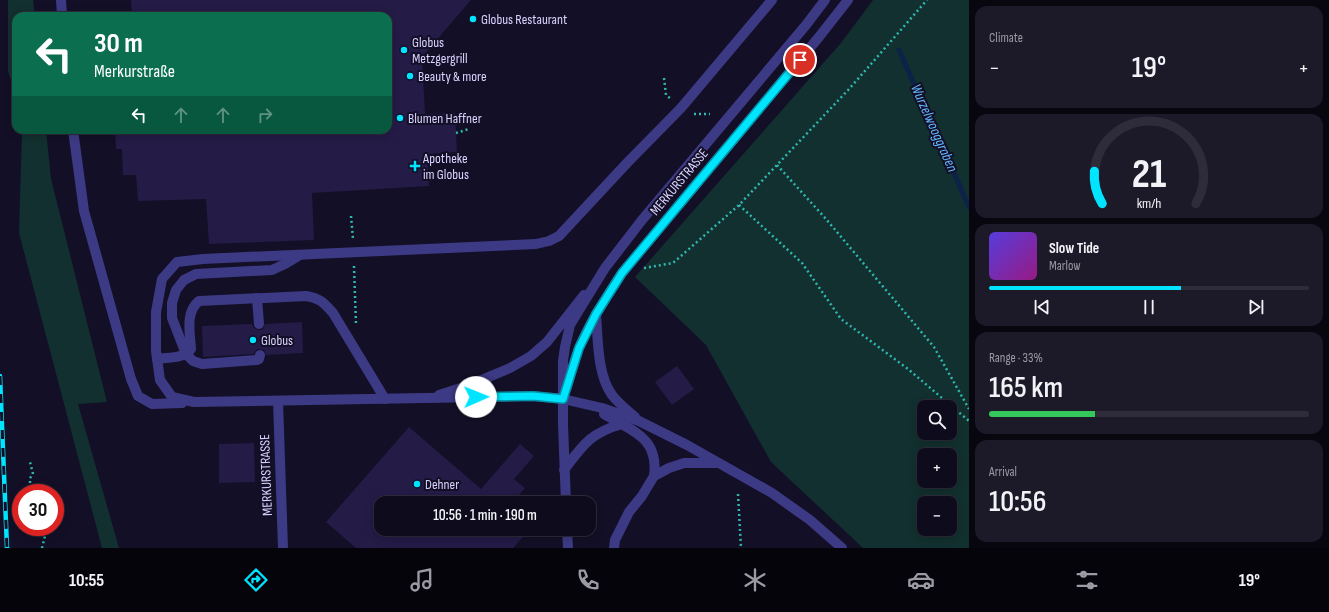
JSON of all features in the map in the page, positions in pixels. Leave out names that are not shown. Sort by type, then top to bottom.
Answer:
[{"type":"street","points":[[61,0],[62,12]]},
{"type":"street","points":[[194,402],[172,397],[160,380],[156,351],[156,312],[162,279],[177,262],[203,259],[536,244],[549,242],[559,236],[681,108],[772,0]]},
{"type":"street","name":"MERKURSTRASSE","points":[[430,398],[510,368],[531,356],[547,342],[642,220],[806,25],[825,0]]},
{"type":"street","name":"MERKURSTRASSE","points":[[563,399],[579,348],[596,314],[622,273],[819,37],[848,0]]},
{"type":"street","points":[[74,134],[84,211],[127,364],[138,396],[152,404],[194,402]]},
{"type":"street","points":[[260,355],[259,359],[257,360],[202,364],[193,361],[186,354],[172,318],[172,304],[176,290],[184,280],[196,274],[272,270],[301,255]]},
{"type":"street","name":"MERKURSTRASSE","points":[[566,496],[563,399],[563,361],[565,347],[570,325],[605,268]]},
{"type":"street","points":[[158,359],[181,356],[186,354],[191,349],[190,314],[193,306],[199,302],[257,298],[316,297],[324,302],[333,313],[385,399]]},
{"type":"street","points":[[257,298],[259,324]]},
{"type":"street","points":[[596,314],[599,354],[605,381],[620,405],[639,421]]},
{"type":"street","name":"MERKURSTRASSE","points":[[194,402],[533,396],[563,399]]},
{"type":"street","points":[[563,399],[591,405],[639,421],[687,444],[772,493],[810,520],[842,548]]},
{"type":"street","name":"MERKURSTRASSE","points":[[278,401],[282,548]]},
{"type":"street","points":[[591,405],[646,441],[652,450],[654,458],[654,476],[630,512],[615,540],[614,548]]},
{"type":"street","points":[[564,470],[581,447],[592,437],[606,429],[622,424]]},
{"type":"street","points":[[654,476],[669,468],[684,464],[699,462],[721,463]]},
{"type":"street","points":[[568,536],[568,548]]},
{"type":"path","points":[[622,273],[673,263],[739,205],[850,88],[927,0]]},
{"type":"path","points":[[688,114],[710,114]]},
{"type":"path","points":[[456,133],[469,129]]},
{"type":"path","points":[[777,165],[826,219],[934,347],[969,409]]},
{"type":"path","points":[[739,205],[802,263],[841,319],[908,369],[969,421]]},
{"type":"path","points":[[354,262],[356,315]]},
{"type":"path","points":[[30,462],[33,474],[30,478],[30,484]]},
{"type":"path","points":[[738,494],[741,548]]},
{"type":"path","points":[[42,548],[45,536]]},
{"type":"green space","points":[[8,0],[33,0],[34,12],[12,12],[12,83],[8,71]]},
{"type":"green space","points":[[873,0],[969,0],[969,548],[863,548],[771,462],[706,345],[635,277],[841,43]]},
{"type":"green space","points":[[22,134],[46,134],[51,179],[107,402],[78,404],[119,548],[102,548],[19,233]]},
{"type":"building","points":[[131,0],[471,0],[422,57],[425,114],[455,113],[457,152],[427,154],[429,186],[312,193],[314,240],[209,244],[206,199],[138,201],[136,175],[123,175],[122,149],[116,149],[115,134],[392,134],[392,12],[132,12]]},
{"type":"building","name":"Globus","points":[[302,322],[303,353],[266,355],[264,350],[259,349],[256,350],[254,354],[203,357],[202,326],[252,324],[254,328],[259,330],[263,329],[265,324]]},
{"type":"building","points":[[677,366],[694,389],[672,405],[655,382]]},
{"type":"building","name":"Dehner","points":[[409,427],[481,489],[520,444],[534,456],[514,479],[525,488],[518,496],[374,496],[374,536],[524,536],[513,548],[356,548],[326,522]]},
{"type":"building","points":[[254,443],[255,482],[219,483],[219,444]]},
{"type":"waterway","name":"Wurzelwooggraben","points":[[899,50],[969,207]]},
{"type":"railway","points":[[0,376],[7,548]]},
{"type":"place","name":"Globus Restaurant","points":[[473,19]]},
{"type":"place","name":"Globus Metzgergrill","points":[[404,50]]},
{"type":"place","name":"Beauty & more","points":[[410,76]]},
{"type":"place","name":"Blumen Haffner","points":[[400,118]]},
{"type":"place","name":"Apotheke im Globus","points":[[415,166]]},
{"type":"place","name":"Globus","points":[[253,340]]},
{"type":"place","name":"Dehner","points":[[417,484]]},
{"type":"route","points":[[476,397],[533,396],[563,399],[579,348],[596,314],[622,273],[800,60]]}]
